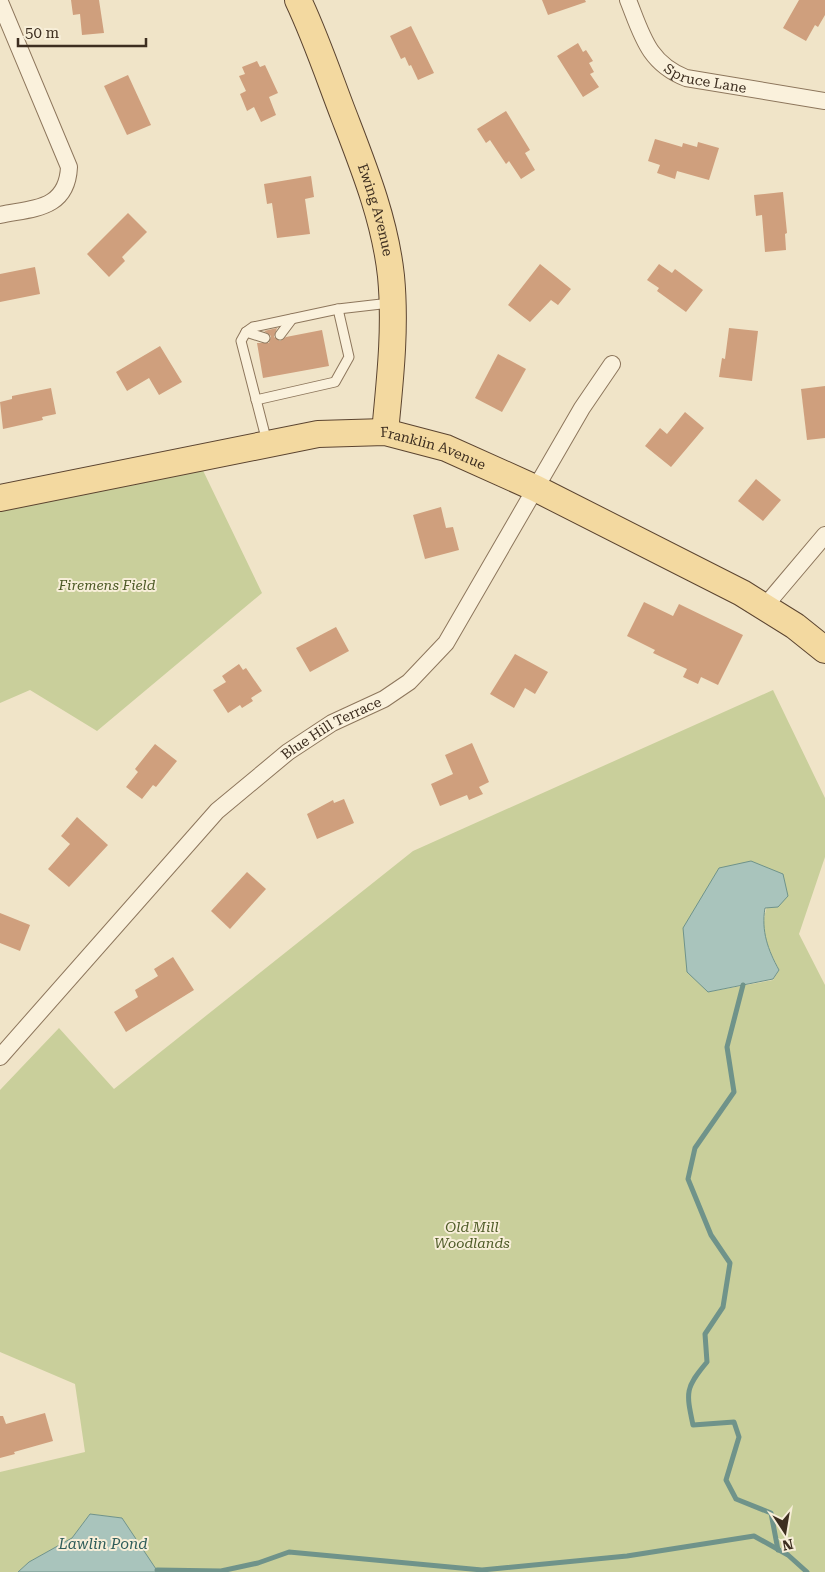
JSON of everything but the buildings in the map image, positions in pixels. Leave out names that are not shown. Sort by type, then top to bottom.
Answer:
[{"type":"main road","name":"Ewing Avenue","points":[[298,0],[311,28],[373,193],[384,237],[392,303],[392,358],[386,432]]},
{"type":"main road","name":"Franklin Avenue","points":[[0,498],[318,434],[386,432],[446,448],[535,488],[765,606],[825,650]]},
{"type":"street","name":"Spruce Lane","points":[[628,0],[647,46],[658,62],[672,72],[686,78],[825,101]]},
{"type":"street","points":[[0,2],[69,167],[68,180],[64,191],[56,200],[46,206],[0,215]]},
{"type":"street","name":"Blue Hill Terrace","points":[[0,1057],[217,811],[288,752],[332,723],[384,699],[409,682],[427,665],[446,643],[582,408],[612,364]]},
{"type":"street","points":[[765,606],[825,535]]},
{"type":"lane","points":[[267,444],[241,341],[246,332],[253,327],[338,309],[392,303]]},
{"type":"lane","points":[[256,400],[335,382],[349,357],[338,309]]},
{"type":"lane","points":[[280,335],[292,319]]},
{"type":"lane","points":[[246,332],[265,338]]},
{"type":"green space","name":"Firemens Field","points":[[197,458],[262,593],[97,731],[30,690],[0,703],[0,498]]},
{"type":"green space","name":"Old Mill Woodlands","points":[[773,690],[825,798],[825,857],[799,934],[825,985],[825,1572],[158,1572],[122,1518],[90,1514],[72,1538],[29,1562],[18,1572],[0,1572],[0,1472],[85,1452],[75,1384],[0,1352],[0,1090],[59,1028],[114,1089],[413,851]],"holes":[[[782,874],[769,900],[764,921],[767,942],[779,970],[773,980],[708,992]]]},
{"type":"water","points":[[751,861],[783,874],[788,896],[778,907],[765,908],[764,916],[766,940],[779,970],[773,979],[708,992],[687,972],[683,928],[719,868]]},
{"type":"water","name":"Lawlin Pond","points":[[90,1514],[122,1518],[158,1572],[18,1572],[29,1562],[72,1538]]},
{"type":"waterway","points":[[743,985],[727,1047],[734,1092],[695,1148],[688,1179],[711,1235],[730,1263],[723,1307],[705,1334],[707,1362],[691,1385],[689,1405],[693,1425],[734,1422],[739,1437],[726,1480],[736,1499],[771,1513],[778,1550]]},
{"type":"waterway","points":[[157,1570],[221,1571],[258,1563],[289,1552],[482,1570],[627,1556],[754,1536],[788,1555],[807,1572]]}]
